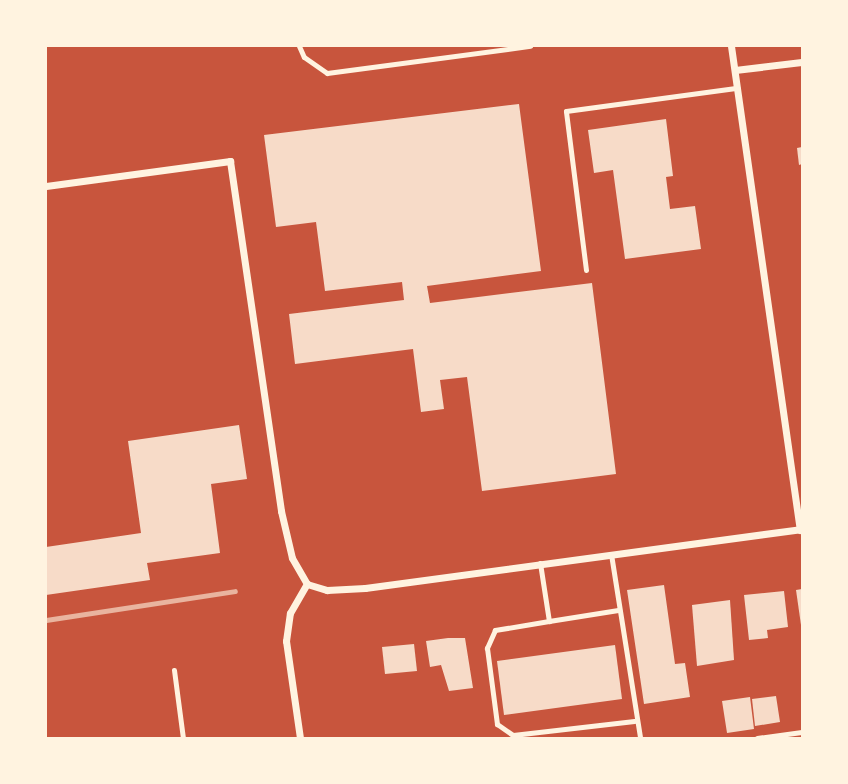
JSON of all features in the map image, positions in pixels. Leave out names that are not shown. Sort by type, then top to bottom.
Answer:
[{"type":"street","points":[[46,186],[230,161],[281,510],[292,558],[307,584],[327,590],[365,588],[801,529],[731,46]]},
{"type":"street","points":[[734,70],[803,62]]},
{"type":"street","points":[[300,738],[286,641],[290,613],[307,584]]},
{"type":"lane","points":[[299,46],[304,57],[327,73],[530,46]]},
{"type":"lane","points":[[586,270],[566,111],[737,88]]},
{"type":"lane","points":[[611,554],[634,721],[640,738]]},
{"type":"lane","points":[[541,563],[549,621]]},
{"type":"lane","points":[[618,610],[495,630],[488,648],[497,724],[513,735],[634,721]]},
{"type":"lane","points":[[174,670],[183,738]]},
{"type":"lane","points":[[757,738],[803,732]]},
{"type":"building","points":[[519,104],[541,271],[427,286],[430,303],[592,283],[616,474],[482,491],[467,377],[440,380],[444,409],[421,412],[413,349],[295,364],[289,314],[404,300],[402,282],[325,291],[316,222],[276,227],[264,135]]},
{"type":"building","points":[[666,119],[673,176],[666,177],[670,209],[695,206],[701,249],[625,259],[613,170],[594,173],[588,130]]},
{"type":"building","points":[[802,147],[802,164],[799,165],[797,148]]},
{"type":"building","points":[[239,425],[247,479],[211,484],[220,553],[147,563],[150,580],[46,595],[46,547],[141,533],[128,441]]},
{"type":"building","points":[[664,585],[675,664],[685,663],[690,697],[644,704],[627,590]]},
{"type":"building","points":[[802,589],[802,625],[801,625],[796,590]]},
{"type":"building","points":[[784,591],[788,627],[767,630],[768,638],[749,640],[744,595]]},
{"type":"building","points":[[730,600],[734,660],[697,666],[692,605]]},
{"type":"building","points":[[465,638],[473,688],[449,691],[441,665],[430,667],[426,641]]},
{"type":"building","points":[[414,644],[417,671],[385,674],[382,647]]},
{"type":"building","points":[[615,645],[622,699],[504,715],[497,661]]},
{"type":"building","points":[[776,696],[780,722],[755,726],[752,699]]},
{"type":"building","points":[[750,697],[754,729],[727,733],[722,701]]},
{"type":"railway","points":[[46,620],[235,591]]}]
